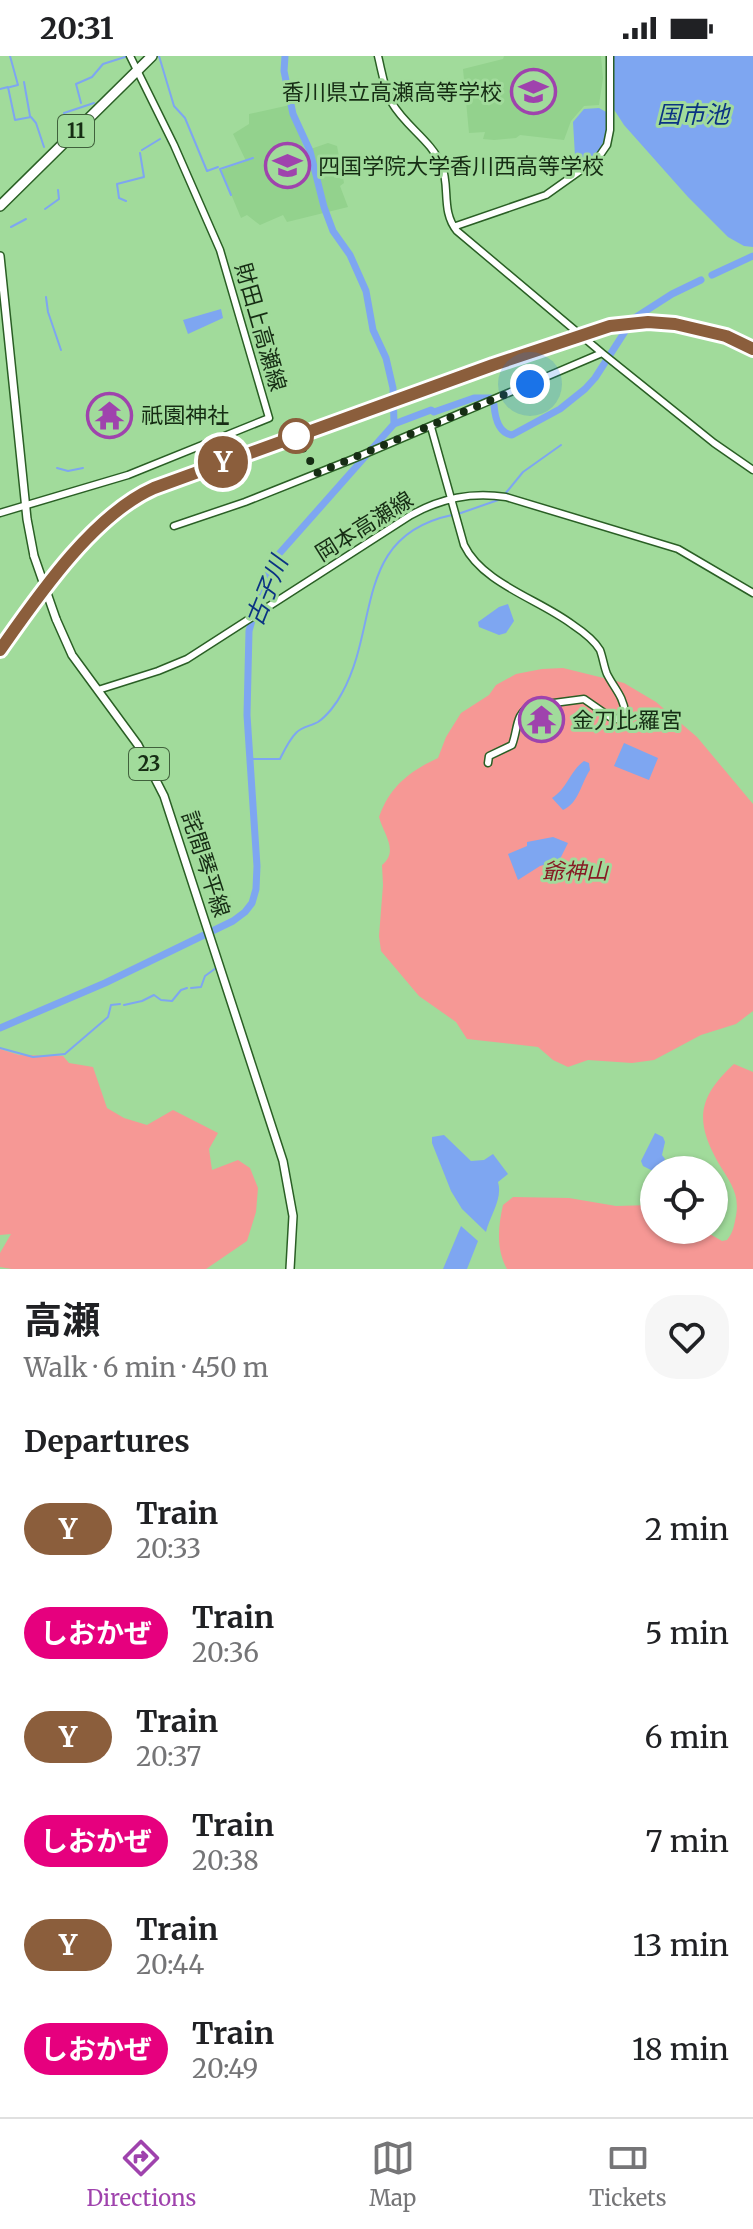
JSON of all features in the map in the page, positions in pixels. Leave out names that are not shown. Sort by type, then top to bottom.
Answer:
[{"type":"highway","name":"11","points":[[0,206],[152,56]]},
{"type":"main road","name":"詫間琴平線","points":[[0,256],[34,556],[72,655],[138,745],[164,796],[283,1161],[293,1216],[290,1269]]},
{"type":"street","name":"財田上高瀬線","points":[[26,504],[128,475],[269,418],[220,250],[174,145],[130,56]]},
{"type":"street","points":[[378,56],[392,103],[438,157],[445,175],[447,211],[453,227],[602,353],[720,448],[753,470]]},
{"type":"street","points":[[456,226],[546,195],[598,158],[609,139],[610,56]]},
{"type":"street","points":[[174,526],[245,502],[353,459],[602,353]]},
{"type":"street","points":[[431,427],[470,557],[483,571],[553,610],[583,632],[599,649],[607,674],[624,702],[625,713],[617,719],[584,699],[531,706],[519,717],[512,745],[489,756],[488,763]]},
{"type":"street","name":"岡本高瀬線","points":[[98,690],[187,659],[411,515],[452,498],[471,494],[506,497],[659,543],[694,557],[753,593]]},
{"type":"street","points":[[0,513],[26,504]]},
{"type":"shaded area","name":"香川県立高瀬高等学校","points":[[504,56],[601,56],[603,78],[599,105],[584,106],[571,121],[564,140],[520,135],[494,140],[483,139],[485,132],[469,133],[463,69],[503,59]]},
{"type":"shaded area","name":"四国学院大学香川西高等学校","points":[[290,105],[305,151],[328,143],[337,146],[344,183],[340,186],[348,207],[287,222],[283,215],[260,225],[247,215],[241,218],[221,170],[246,161],[233,134],[249,124],[249,114]]},
{"type":"green space","name":"爺神山","points":[[563,668],[624,683],[656,702],[697,737],[753,804],[753,1011],[736,1024],[701,1035],[654,1060],[632,1063],[588,1060],[568,1067],[553,1060],[538,1047],[467,1039],[456,1022],[419,996],[381,951],[382,865],[390,848],[379,817],[389,797],[410,774],[438,758],[446,737],[461,713],[489,695],[496,685],[516,674]]},
{"type":"green space","points":[[0,1049],[19,1055],[63,1056],[69,1063],[93,1067],[107,1108],[124,1118],[147,1125],[173,1110],[218,1133],[209,1149],[212,1170],[238,1160],[250,1168],[258,1188],[256,1212],[247,1241],[206,1269],[0,1267],[0,1253],[11,1234],[0,1235]]},
{"type":"green space","points":[[734,1064],[753,1072],[753,1269],[507,1269],[501,1254],[499,1230],[503,1205],[513,1197],[569,1198],[616,1206],[640,1205],[640,1244],[728,1244],[737,1201],[728,1179],[728,1156],[715,1156],[703,1122],[707,1099]]},
{"type":"water","name":"国市池","points":[[614,56],[753,56],[753,247],[744,246],[728,237],[624,125],[613,108]]},
{"type":"water","points":[[599,108],[608,113],[601,146],[577,171],[566,171],[575,156],[573,122],[584,109]]},
{"type":"water","points":[[221,309],[223,318],[188,334],[183,320]]},
{"type":"water","points":[[508,604],[514,621],[506,633],[499,635],[479,627],[478,622]]},
{"type":"water","points":[[624,743],[658,758],[649,780],[614,766]]},
{"type":"water","points":[[584,761],[589,763],[590,770],[576,798],[563,810],[552,798]]},
{"type":"water","points":[[553,837],[568,843],[559,861],[540,866],[518,880],[508,854],[527,846],[527,842]]},
{"type":"water","points":[[655,1133],[663,1137],[663,1156],[644,1156]]},
{"type":"water","points":[[444,1135],[471,1161],[484,1160],[493,1154],[508,1174],[498,1182],[497,1201],[486,1232],[462,1209],[451,1191],[432,1143],[432,1137]]},
{"type":"water","points":[[461,1226],[478,1241],[467,1269],[443,1269]]},
{"type":"waterway","points":[[10,56],[18,85],[10,87]]},
{"type":"waterway","points":[[81,103],[76,84],[92,77],[103,64],[128,56]]},
{"type":"waterway","points":[[159,56],[174,106],[185,118],[207,171],[218,167]]},
{"type":"waterway","name":"古子川","points":[[0,1028],[105,983],[233,921],[252,903],[257,866],[247,715],[249,631],[261,588],[278,555],[394,424],[393,388],[386,358],[373,330],[366,291],[350,255],[333,231],[324,207],[310,151],[293,114],[284,71],[285,56]]},
{"type":"waterway","points":[[24,82],[30,116]]},
{"type":"waterway","points":[[0,89],[8,87],[15,120],[31,117],[36,123],[44,147]]},
{"type":"waterway","points":[[69,132],[64,113],[94,103]]},
{"type":"waterway","points":[[142,150],[160,139]]},
{"type":"waterway","points":[[126,201],[119,198],[117,184],[144,177],[140,153]]},
{"type":"waterway","points":[[231,195],[220,169],[253,158]]},
{"type":"waterway","points":[[45,209],[59,199],[58,190]]},
{"type":"waterway","points":[[11,227],[26,219]]},
{"type":"waterway","points":[[712,275],[753,256]]},
{"type":"waterway","points":[[494,405],[500,428],[512,435],[560,409],[595,378],[633,319],[701,280]]},
{"type":"waterway","points":[[46,297],[61,350]]},
{"type":"waterway","points":[[394,424],[474,398],[491,398]]},
{"type":"waterway","points":[[505,494],[523,472],[561,445]]},
{"type":"waterway","points":[[57,468],[68,471],[83,468]]},
{"type":"waterway","points":[[458,514],[501,499]]},
{"type":"waterway","points":[[249,759],[280,759],[296,733],[318,722],[332,709],[354,667],[374,586],[384,563],[398,542],[420,526],[452,515]]},
{"type":"waterway","points":[[191,988],[201,987],[205,976],[216,968]]},
{"type":"waterway","points":[[124,1005],[154,995],[161,1000],[172,1001],[181,990],[187,988]]},
{"type":"waterway","points":[[66,1053],[108,1017],[111,1005],[120,1004]]},
{"type":"waterway","points":[[0,1048],[33,1057],[65,1054]]},
{"type":"railway","points":[[0,650],[68,558],[109,517],[154,488],[493,365],[610,326],[648,322],[675,324],[726,336],[753,349]]},
{"type":"train","name":"Y","points":[[0,650],[89,537],[120,506],[154,488],[493,365],[610,326],[648,322],[675,324],[726,336],[753,349]]},
{"type":"place","name":"香川県立高瀬高等学校","points":[[533,92]]},
{"type":"place","name":"四国学院大学香川西高等学校","points":[[287,166]]},
{"type":"place","name":"祇園神社","points":[[110,415]]},
{"type":"place","name":"金刀比羅宮","points":[[541,720]]},
{"type":"route","points":[[296,436],[317,473],[530,384]]}]
